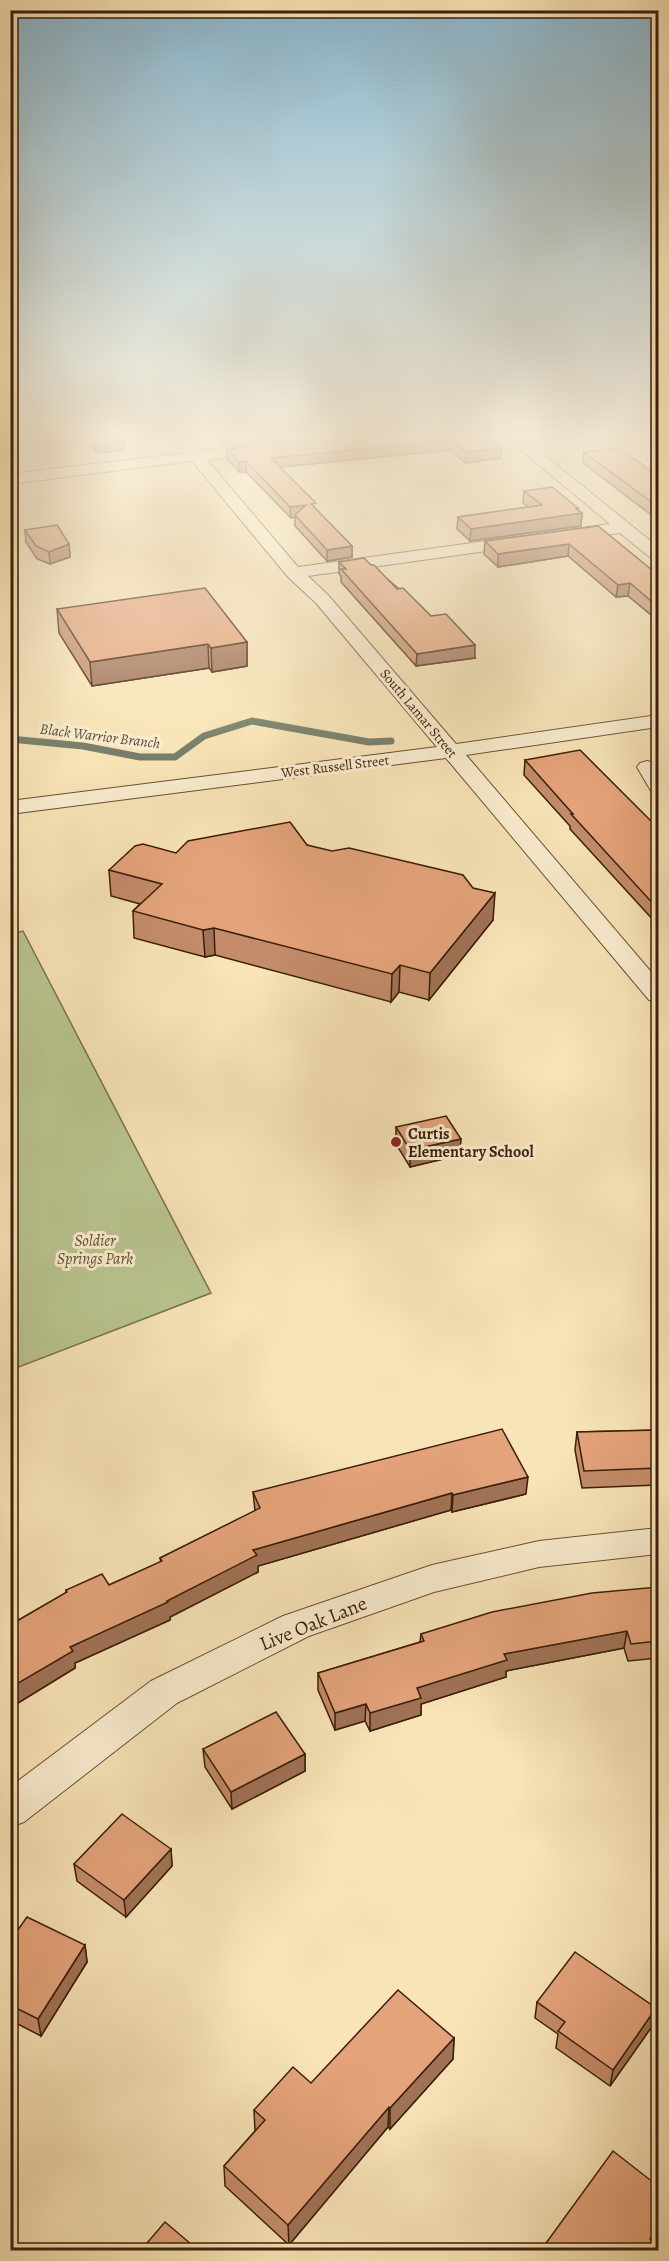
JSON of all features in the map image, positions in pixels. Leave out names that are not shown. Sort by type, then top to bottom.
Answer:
[{"type":"street","name":"South Lamar Street","points":[[265,540],[294,573],[322,598],[658,995]]},
{"type":"street","points":[[294,573],[529,540]]},
{"type":"street","points":[[639,540],[658,555]]},
{"type":"street","name":"West Russell Street","points":[[10,808],[452,752],[658,721]]},
{"type":"street","points":[[647,767],[658,787]]},
{"type":"street","name":"Live Oak Lane","points":[[10,1810],[164,1692],[296,1626],[442,1576],[539,1554],[658,1541]]},
{"type":"green space","name":"Soldier Springs Park","points":[[23,931],[211,1293],[11,1370],[10,934]]},
{"type":"building","points":[[32,540],[66,540],[69,544],[49,552],[36,546]]},
{"type":"building","points":[[317,540],[346,540],[352,546],[327,550]]},
{"type":"building","points":[[615,540],[658,575],[658,605],[630,583],[618,585],[569,544],[498,554],[485,541]]},
{"type":"building","points":[[364,558],[397,589],[403,588],[431,616],[446,614],[475,645],[417,654],[341,569],[346,569],[339,562]]},
{"type":"building","points":[[205,588],[247,642],[211,648],[208,644],[90,662],[57,609]]},
{"type":"building","points":[[580,750],[658,828],[657,908],[525,760]]},
{"type":"building","points":[[290,822],[307,845],[332,851],[349,848],[463,875],[473,888],[495,893],[430,973],[400,965],[392,974],[214,928],[203,930],[133,911],[162,884],[109,870],[135,846],[143,844],[176,853],[188,841]]},
{"type":"building","points":[[446,1116],[461,1139],[410,1150],[396,1127]]},
{"type":"building","points":[[502,1429],[528,1477],[453,1495],[452,1493],[253,1550],[257,1555],[168,1602],[70,1647],[73,1651],[10,1688],[10,1625],[67,1592],[66,1590],[102,1574],[109,1585],[162,1561],[160,1558],[260,1508],[253,1492]]},
{"type":"building","points":[[658,1430],[658,1468],[584,1471],[577,1432]]},
{"type":"building","points":[[658,1587],[658,1641],[631,1644],[627,1631],[504,1654],[507,1660],[417,1688],[421,1698],[370,1713],[366,1704],[335,1713],[318,1673],[424,1641],[421,1634],[492,1612],[592,1593]]},
{"type":"building","points":[[276,1712],[305,1754],[231,1792],[203,1749]]},
{"type":"building","points":[[122,1814],[171,1849],[124,1900],[74,1864]]},
{"type":"building","points":[[27,1917],[85,1945],[38,2019],[10,2005],[10,1941]]},
{"type":"building","points":[[575,1952],[656,2008],[613,2070],[558,2031],[565,2022],[537,2002]]},
{"type":"building","points":[[398,1990],[454,2038],[389,2107],[288,2225],[224,2166],[265,2120],[254,2110],[293,2067],[311,2083]]},
{"type":"building","points":[[613,2151],[658,2186],[658,2226],[650,2239],[658,2246],[658,2250],[541,2250]]},
{"type":"building","points":[[165,2222],[198,2250],[141,2250]]},
{"type":"waterway","name":"Black Warrior Branch","points":[[10,739],[83,746],[140,757],[175,757],[204,736],[252,721],[369,742],[391,741]]},
{"type":"place","name":"Curtis Elementary School","points":[[396,1142]]}]
